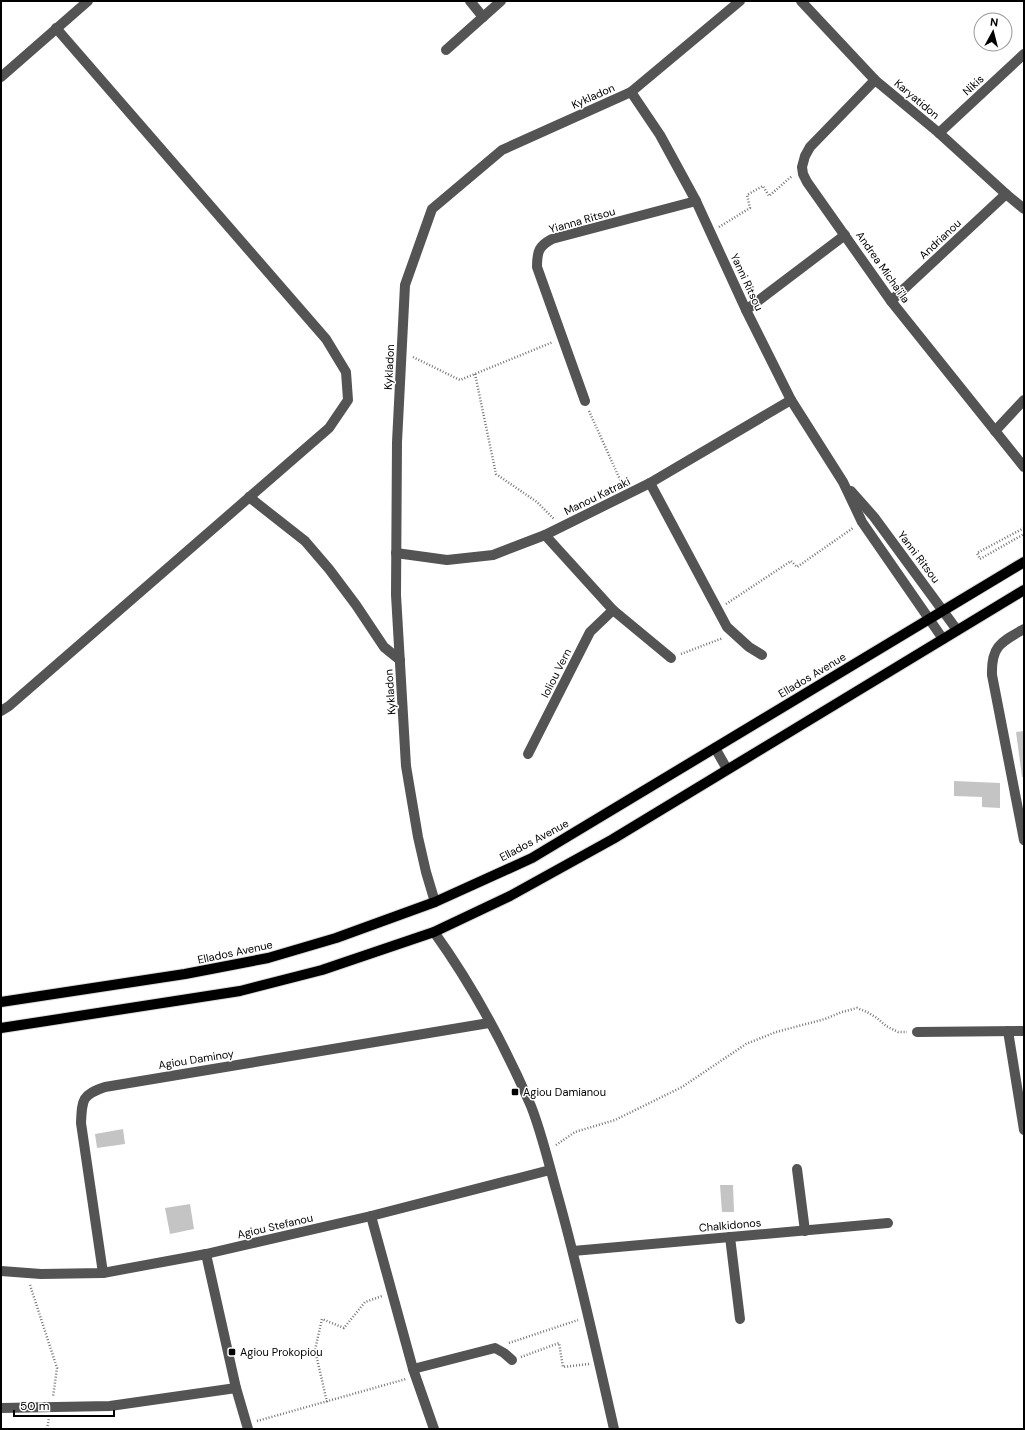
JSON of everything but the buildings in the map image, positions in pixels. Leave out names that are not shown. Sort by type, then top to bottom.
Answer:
[{"type":"main road","name":"Ellados Avenue","points":[[1,1002],[185,974],[268,958],[336,938],[435,902],[532,858],[1024,562]]},
{"type":"main road","points":[[1,1028],[240,991],[322,970],[434,932],[510,896],[613,839],[1024,590]]},
{"type":"street","points":[[1,77],[88,1]]},
{"type":"street","points":[[470,1],[484,17]]},
{"type":"street","points":[[446,50],[502,1]]},
{"type":"street","name":"Kykladon","points":[[435,902],[418,837],[406,766],[396,595],[397,442],[405,285],[432,209],[502,150],[631,92],[740,1]]},
{"type":"street","name":"Karyatidon","points":[[801,1],[875,80],[1024,209]]},
{"type":"street","points":[[1,711],[9,706],[329,428],[348,400],[346,372],[326,339],[56,28]]},
{"type":"street","name":"Nikis","points":[[938,133],[1024,54]]},
{"type":"street","points":[[802,167],[805,156],[810,147],[875,80]]},
{"type":"street","name":"Yanni Ritsou","points":[[631,92],[660,135],[696,202],[746,310],[791,400],[843,482],[862,522],[943,639]]},
{"type":"street","name":"Andrea Micha'i'la","points":[[802,167],[803,174],[807,182],[891,301],[1024,467]]},
{"type":"street","name":"Andrianou","points":[[891,301],[1006,194]]},
{"type":"street","name":"Yianna Ritsou","points":[[585,401],[536,266],[536,258],[539,251],[544,244],[552,239],[696,202]]},
{"type":"street","points":[[746,310],[845,235]]},
{"type":"street","name":"Manou Katraki","points":[[396,553],[447,560],[493,555],[545,535],[650,483],[791,400]]},
{"type":"street","points":[[995,431],[1024,400]]},
{"type":"street","name":"Yanni Ritsou","points":[[843,482],[874,517],[957,630]]},
{"type":"street","points":[[650,483],[727,627],[749,647],[762,655]]},
{"type":"street","points":[[249,497],[305,541],[347,593],[384,647],[400,660]]},
{"type":"street","points":[[545,535],[613,610],[671,658]]},
{"type":"street","name":"Ioliou Vern","points":[[528,754],[590,632],[613,610]]},
{"type":"street","points":[[1024,629],[1000,644],[995,650],[992,658],[992,674],[1024,840]]},
{"type":"street","points":[[715,748],[727,769]]},
{"type":"street","points":[[434,932],[469,984],[510,1062],[531,1108],[546,1152],[573,1251],[614,1429]]},
{"type":"street","name":"Agiou Daminoy","points":[[104,1273],[81,1123],[81,1107],[85,1098],[90,1092],[105,1087],[489,1023]]},
{"type":"street","points":[[917,1032],[1024,1030]]},
{"type":"street","points":[[1008,1031],[1024,1130]]},
{"type":"street","points":[[797,1169],[805,1231]]},
{"type":"street","name":"Agiou Stefanou","points":[[1,1271],[41,1274],[104,1273],[206,1254],[371,1216],[550,1170]]},
{"type":"street","points":[[371,1216],[414,1373],[434,1429]]},
{"type":"street","name":"Chalkidonos","points":[[573,1251],[888,1223]]},
{"type":"street","points":[[730,1238],[740,1319]]},
{"type":"street","points":[[206,1254],[236,1388],[247,1427]]},
{"type":"street","points":[[414,1373],[495,1348],[504,1352],[512,1360]]},
{"type":"street","points":[[1,1408],[110,1406],[236,1388]]},
{"type":"path","points":[[710,232],[750,208],[747,194],[763,186],[769,196],[802,167]]},
{"type":"path","points":[[402,352],[460,380],[562,339]]},
{"type":"path","points":[[474,374],[496,474],[537,502],[561,527]]},
{"type":"path","points":[[585,401],[627,494]]},
{"type":"path","points":[[718,610],[791,561],[797,567],[862,522]]},
{"type":"path","points":[[1024,528],[978,553],[980,559],[1024,534]]},
{"type":"path","points":[[671,658],[734,634]]},
{"type":"path","points":[[546,1152],[575,1132],[615,1120],[682,1087],[746,1044],[776,1032],[825,1019],[856,1008],[867,1012],[886,1026],[898,1032],[917,1032]]},
{"type":"path","points":[[26,1273],[57,1368],[52,1407],[47,1429]]},
{"type":"path","points":[[327,1402],[315,1350],[322,1319],[344,1328],[364,1302],[392,1293]]},
{"type":"path","points":[[495,1348],[588,1317]]},
{"type":"path","points":[[512,1360],[559,1343],[562,1367],[599,1363]]},
{"type":"path","points":[[247,1427],[414,1373]]},
{"type":"place","name":"Agiou Damianou","points":[[515,1092]]},
{"type":"place","name":"Agiou Prokopiou","points":[[232,1352]]}]
